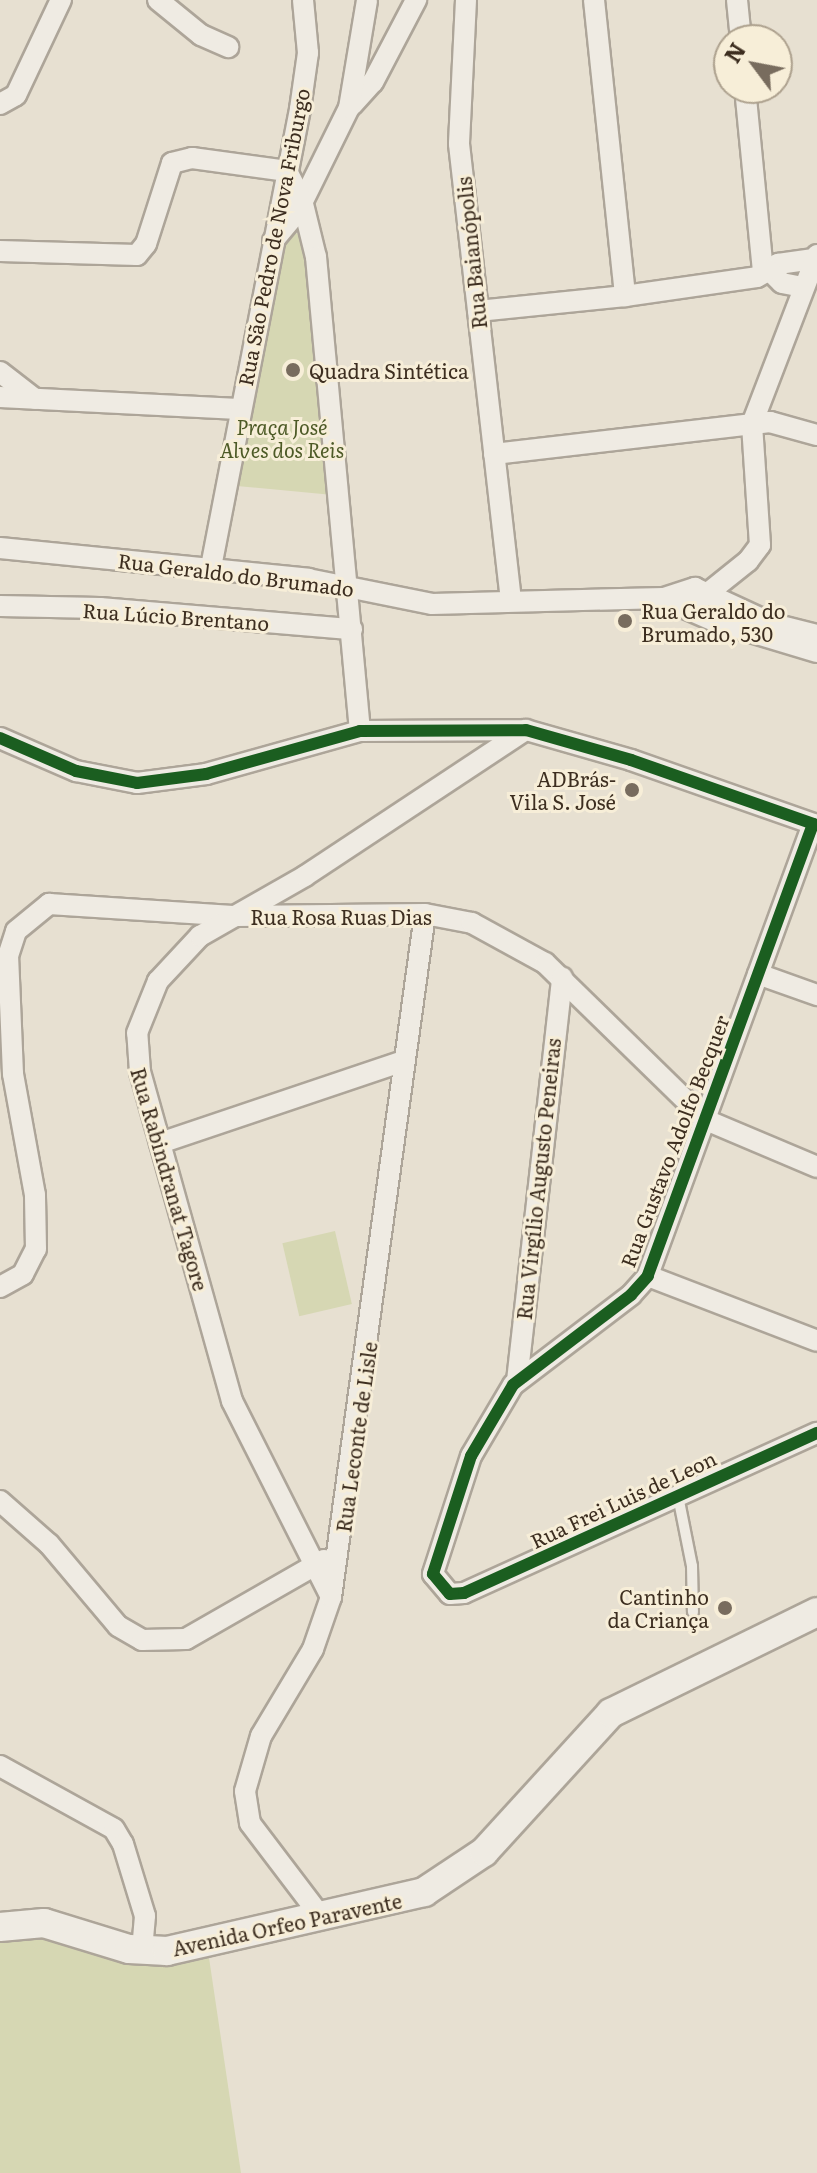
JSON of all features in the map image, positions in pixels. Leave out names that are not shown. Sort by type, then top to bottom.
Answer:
[{"type":"main road","name":"Avenida Orfeo Paravente","points":[[0,1927],[51,1924],[142,1951],[180,1949],[409,1897],[442,1883],[484,1852],[611,1713],[817,1612]]},
{"type":"street","points":[[0,104],[16,95],[61,0]]},
{"type":"street","points":[[158,0],[201,35],[228,47]]},
{"type":"street","name":"Rua São Pedro de Nova Friburgo","points":[[211,567],[308,53],[303,0]]},
{"type":"street","points":[[349,108],[367,0]]},
{"type":"street","points":[[272,242],[302,200],[349,108],[373,82],[416,0]]},
{"type":"street","name":"Rua Baianópolis","points":[[466,0],[458,113],[511,601]]},
{"type":"street","points":[[594,0],[625,296]]},
{"type":"street","points":[[737,0],[739,24]]},
{"type":"street","points":[[747,104],[766,272],[782,283],[803,287]]},
{"type":"street","points":[[0,251],[137,255],[146,244],[172,163],[192,158],[287,171],[302,200],[316,257],[360,731]]},
{"type":"street","points":[[478,311],[625,296],[766,272],[778,264],[816,257]]},
{"type":"street","points":[[688,609],[706,591],[748,561],[762,538],[752,468],[752,424],[816,257]]},
{"type":"street","points":[[0,372],[35,399]]},
{"type":"street","points":[[0,397],[239,409]]},
{"type":"street","points":[[494,454],[752,424],[787,425],[817,435]]},
{"type":"street","name":"Rua Geraldo do Brumado","points":[[0,548],[211,567],[346,586],[432,604],[664,598],[687,588],[706,591]]},
{"type":"street","points":[[706,591],[773,624],[817,636]]},
{"type":"street","points":[[664,598],[817,652]]},
{"type":"street","name":"Rua Lúcio Brentano","points":[[0,606],[100,608],[352,629]]},
{"type":"street","points":[[0,738],[76,771],[137,783],[206,774],[360,731],[526,730],[631,760],[815,824]]},
{"type":"street","name":"Rua Rabindranat Tagore","points":[[331,1597],[235,1408],[136,1056],[145,1005],[190,945],[526,730]]},
{"type":"street","name":"Rua Gustavo Adolfo Becquer","points":[[444,1591],[432,1568],[485,1426],[517,1381],[631,1295],[648,1276],[815,824]]},
{"type":"street","name":"Rua Rosa Ruas Dias","points":[[0,1287],[23,1274],[36,1249],[35,1195],[13,1074],[8,956],[16,931],[49,904],[237,916],[425,914],[472,923],[532,954],[562,978],[706,1120]]},
{"type":"street","name":"Rua Leconte de Lisle","points":[[322,1918],[255,1832],[245,1802],[261,1736],[313,1649],[331,1597],[365,1377],[401,1062],[425,914]]},
{"type":"street","points":[[758,974],[817,995]]},
{"type":"street","name":"Rua Virgílio Augusto Peneiras","points":[[517,1381],[562,978]]},
{"type":"street","points":[[160,1143],[401,1062]]},
{"type":"street","points":[[706,1120],[817,1167]]},
{"type":"street","points":[[648,1276],[817,1341]]},
{"type":"street","name":"Rua Frei Luis de Leon","points":[[444,1591],[464,1593],[817,1433]]},
{"type":"street","points":[[0,1501],[49,1544],[118,1626],[142,1640],[186,1639],[339,1552]]},
{"type":"street","points":[[0,1766],[83,1808],[118,1835],[145,1916],[142,1951]]},
{"type":"lane","points":[[678,1496],[691,1555],[693,1612]]},
{"type":"green space","name":"Praça José Alves dos Reis","points":[[291,230],[312,243],[333,495],[226,485],[271,249]]},
{"type":"green space","points":[[335,1231],[352,1304],[299,1316],[282,1243]]},
{"type":"green space","points":[[43,1930],[208,1951],[241,2173],[0,2173],[0,1935]]},
{"type":"cycle path","points":[[0,738],[76,771],[137,783],[206,774],[360,731],[526,730],[631,760],[817,825]]},
{"type":"cycle path","points":[[813,824],[648,1276],[631,1295],[513,1385],[471,1456],[433,1574],[450,1594],[464,1593],[817,1433]]},
{"type":"place","name":"Quadra Sintética","points":[[293,370]]},
{"type":"place","name":"Rua Geraldo do Brumado, 530","points":[[625,621]]},
{"type":"place","name":"ADBrás- Vila S. José","points":[[632,790]]},
{"type":"place","name":"Cantinho da Criança","points":[[725,1608]]}]
